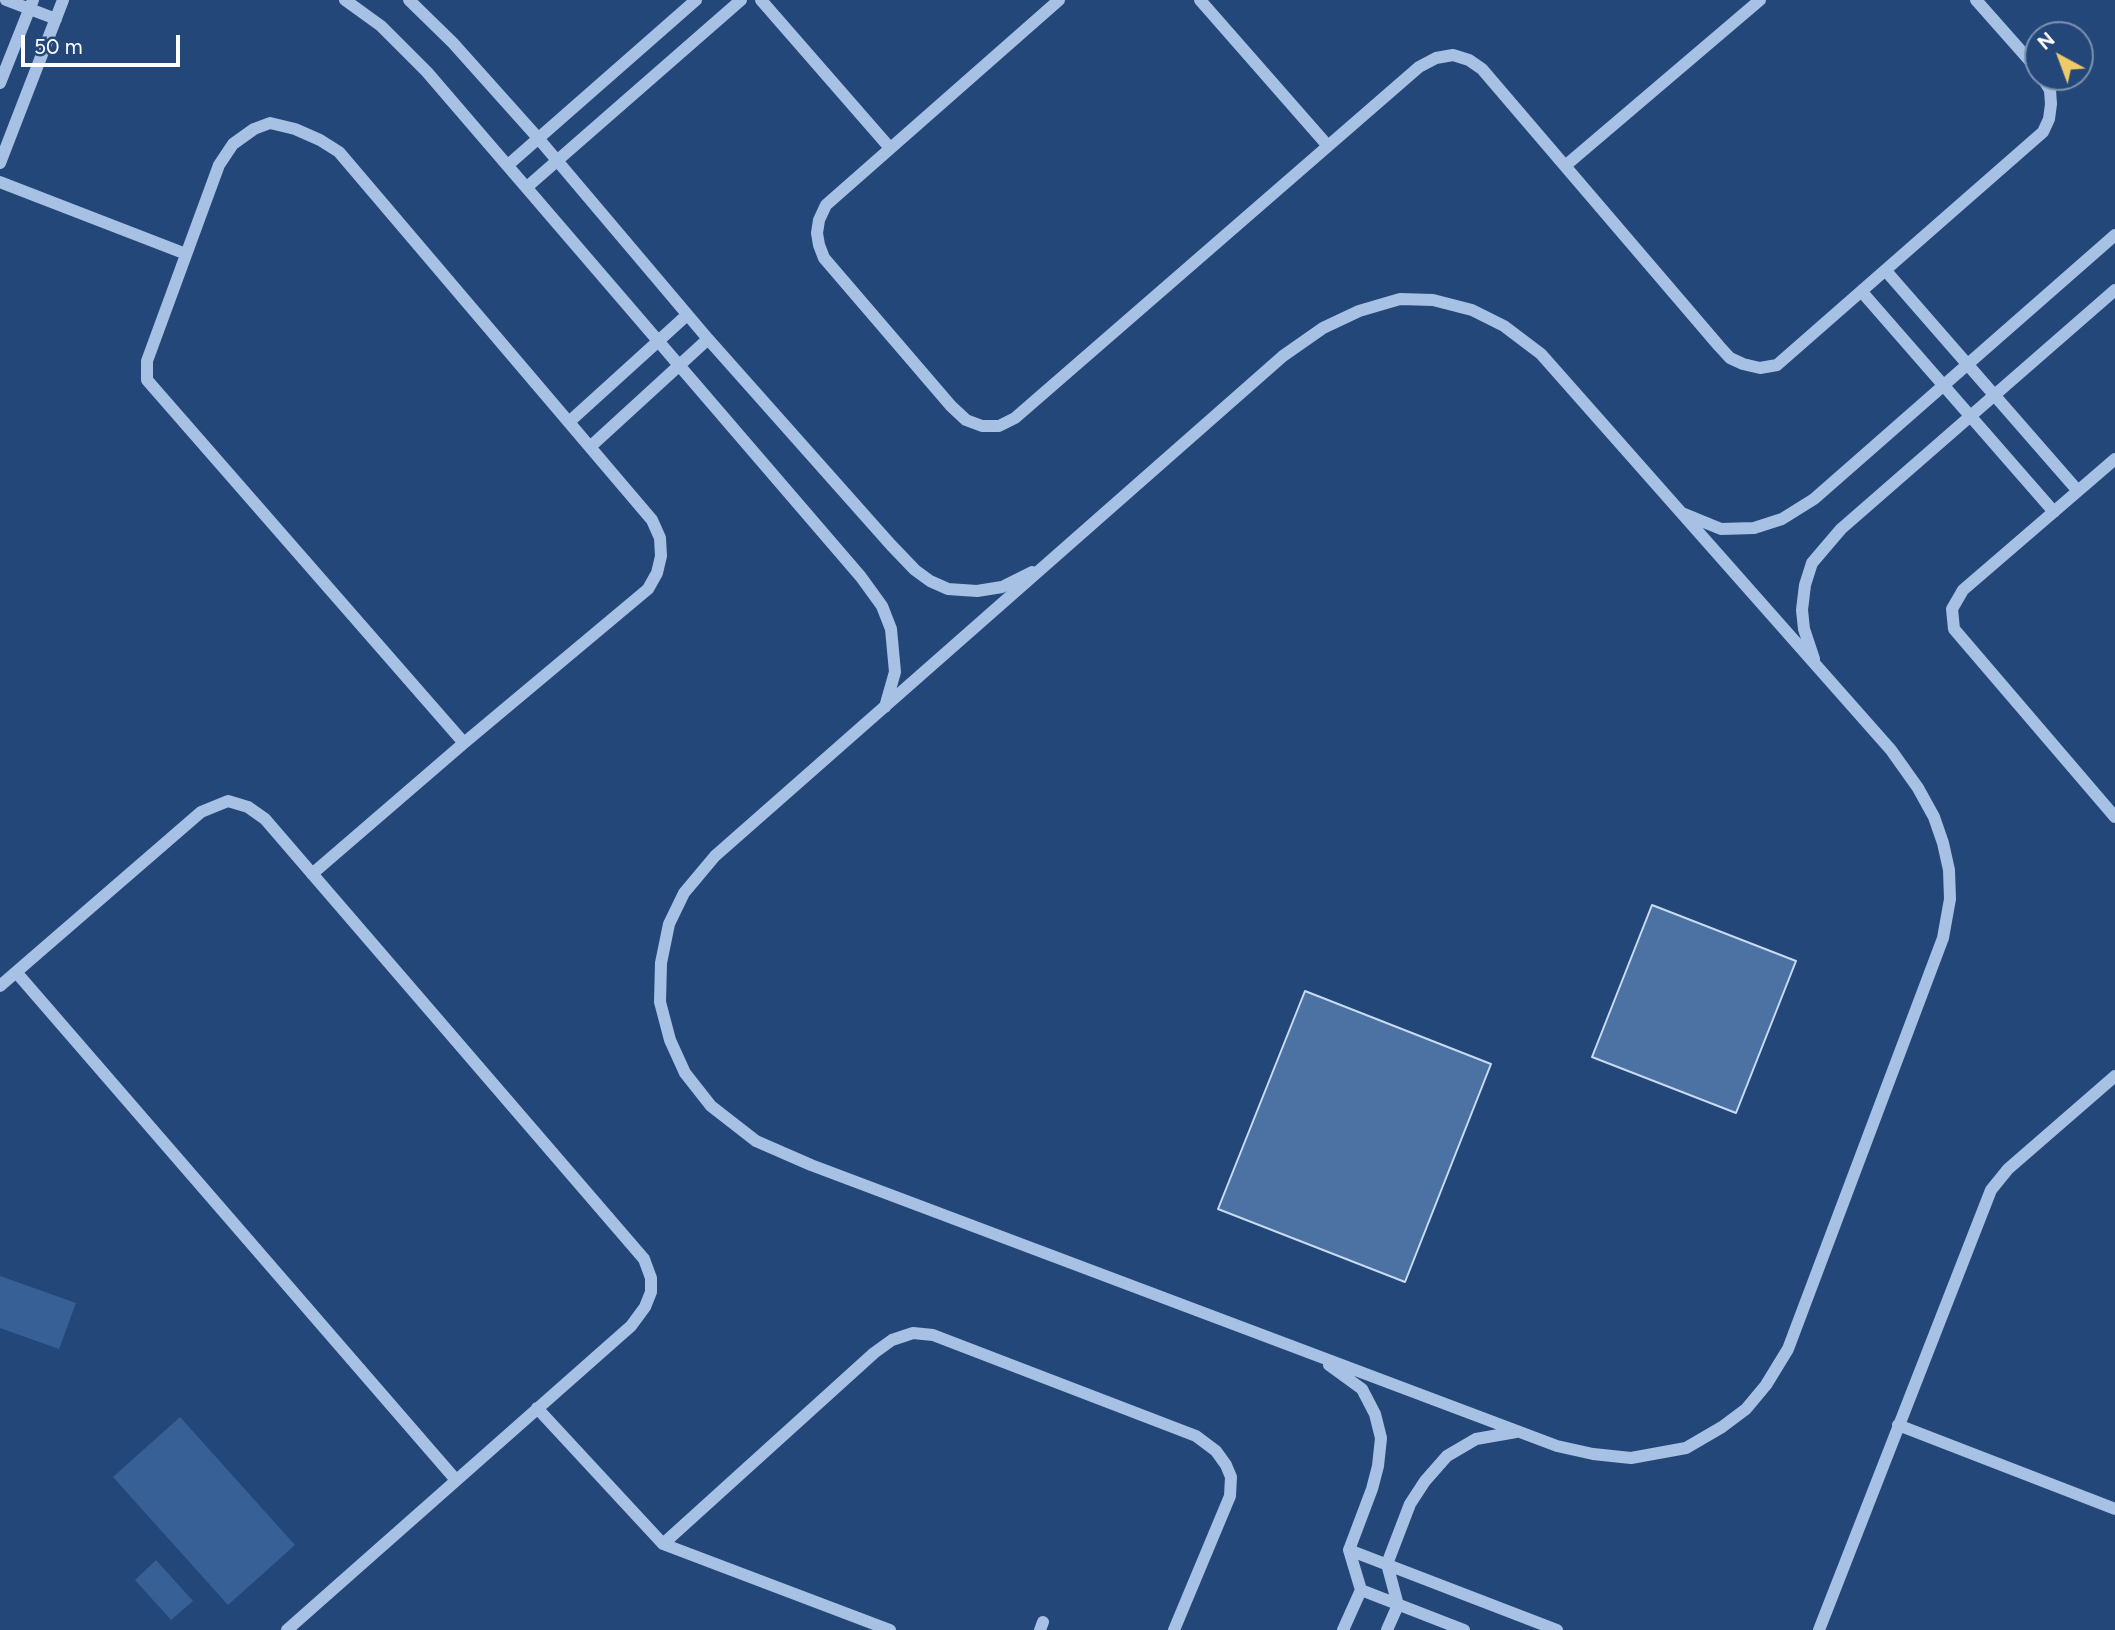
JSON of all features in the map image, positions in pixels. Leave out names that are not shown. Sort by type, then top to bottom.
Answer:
[{"type":"street","points":[[6,0],[31,5],[56,19]]},
{"type":"street","points":[[0,163],[64,0]]},
{"type":"street","points":[[345,0],[382,26],[427,72],[861,577],[882,606],[891,629],[895,672],[885,707]]},
{"type":"street","points":[[409,0],[453,43],[538,138],[687,315],[915,570],[948,589],[976,591],[1002,587],[1051,562]]},
{"type":"street","points":[[508,165],[696,0]]},
{"type":"street","points":[[527,187],[741,0]]},
{"type":"street","points":[[761,0],[890,148]]},
{"type":"street","points":[[1059,0],[826,205],[819,220],[817,233],[824,258],[951,406],[967,420],[982,426],[999,426],[1015,418],[1419,67],[1436,58],[1453,55],[1469,60],[1482,69],[1730,358],[1760,368],[1777,365],[2043,132],[2049,120],[2050,91]]},
{"type":"street","points":[[1200,0],[1328,146]]},
{"type":"street","points":[[1565,166],[1760,0]]},
{"type":"street","points":[[1976,0],[2024,55]]},
{"type":"street","points":[[0,83],[31,5]]},
{"type":"street","points":[[313,874],[648,589],[657,573],[661,556],[660,538],[652,520],[339,152],[295,129],[270,123],[254,129],[233,144],[219,165],[147,361],[147,380],[464,743]]},
{"type":"street","points":[[0,182],[186,254]]},
{"type":"street","points":[[1680,512],[1721,528],[1754,528],[1782,519],[1814,499],[2115,235]]},
{"type":"street","points":[[1886,271],[2078,491]]},
{"type":"street","points":[[1816,666],[1804,629],[1802,610],[1805,585],[1812,563],[1841,529],[2115,290]]},
{"type":"street","points":[[1862,292],[2054,512]]},
{"type":"street","points":[[1400,299],[1433,300],[1472,310],[1504,326],[1541,354],[1680,512],[1891,750],[1918,788],[1934,817],[1943,843],[1949,870],[1950,900],[1943,938],[1788,1349],[1766,1385],[1746,1409],[1686,1448],[1631,1458],[1593,1454],[1557,1446],[1519,1432],[811,1165],[756,1141],[710,1106],[685,1073],[670,1040],[660,1002],[661,963],[669,924],[684,893],[715,856],[1283,356],[1324,328],[1359,311],[1400,299]]},
{"type":"street","points":[[569,422],[687,315]]},
{"type":"street","points":[[590,447],[708,339]]},
{"type":"street","points":[[2115,458],[1963,590],[1952,609],[1954,629],[2115,817]]},
{"type":"street","points":[[0,986],[201,812],[228,801],[248,807],[265,818],[644,1259],[652,1278],[651,1292],[645,1307],[631,1326],[287,1630]]},
{"type":"street","points":[[16,972],[456,1480]]},
{"type":"street","points":[[1819,1630],[1991,1190],[2008,1169],[2115,1076]]},
{"type":"street","points":[[663,1544],[874,1353],[892,1340],[913,1333],[933,1335],[1196,1436],[1216,1451],[1231,1477],[1230,1496],[1174,1630]]},
{"type":"street","points":[[1318,1356],[1362,1389],[1375,1414],[1381,1438],[1372,1489],[1349,1550],[1360,1590],[1343,1630]]},
{"type":"street","points":[[537,1408],[663,1544],[890,1630]]},
{"type":"street","points":[[1898,1425],[2115,1509]]},
{"type":"street","points":[[1387,1630],[1398,1605],[1387,1564],[1410,1504],[1425,1481],[1447,1456],[1476,1439],[1519,1432]]},
{"type":"street","points":[[1349,1550],[1558,1630]]},
{"type":"street","points":[[1360,1590],[1465,1630]]},
{"type":"shaded area","points":[[0,1276],[76,1303],[59,1349],[0,1328]]},
{"type":"shaded area","points":[[180,1417],[295,1545],[228,1605],[113,1477]]},
{"type":"shaded area","points":[[156,1560],[193,1601],[171,1620],[135,1580]]},
{"type":"building","points":[[1652,905],[1796,961],[1736,1113],[1592,1057]]},
{"type":"building","points":[[1305,991],[1491,1064],[1405,1282],[1218,1209]]}]
